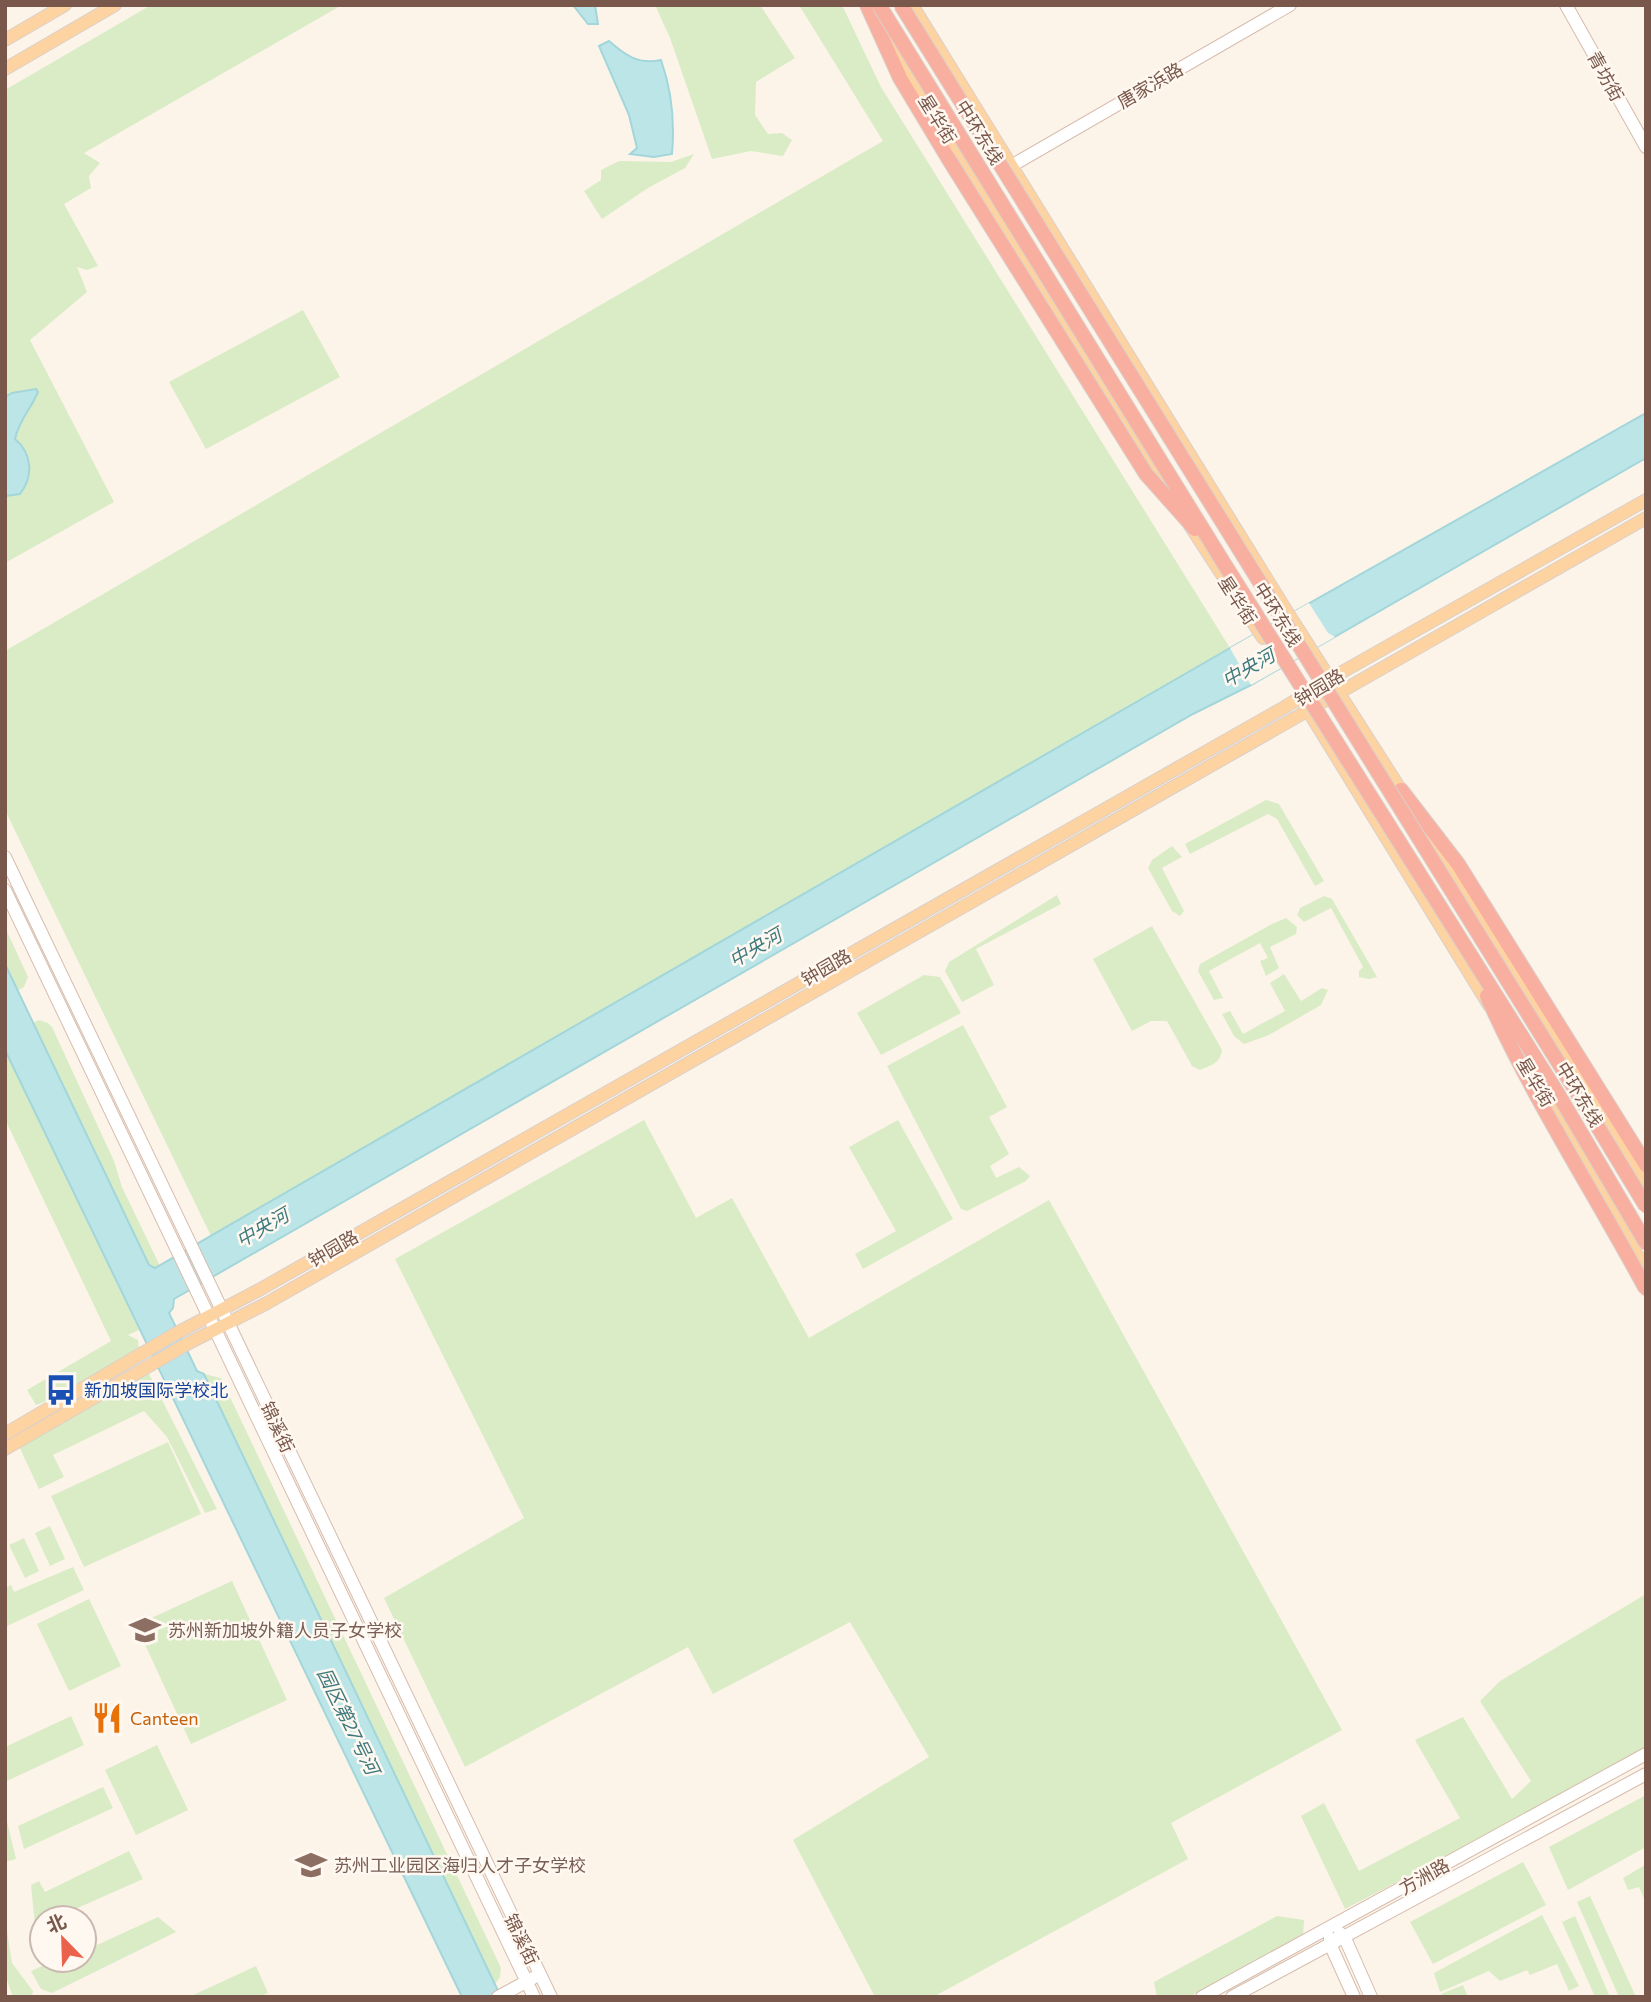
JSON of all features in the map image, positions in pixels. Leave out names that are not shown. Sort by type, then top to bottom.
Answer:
[{"type":"highway","points":[[867,5],[900,78],[1146,474],[1223,562]]},
{"type":"highway","name":"中环东线","points":[[879,5],[1223,562],[1558,1094],[1646,1243]]},
{"type":"highway","name":"中环东线","points":[[901,5],[1646,1206]]},
{"type":"highway","points":[[1401,790],[1458,864],[1646,1165]]},
{"type":"highway","points":[[1467,950],[1507,1040],[1646,1289]]},
{"type":"main road","points":[[5,40],[65,5]]},
{"type":"main road","points":[[5,69],[115,5]]},
{"type":"main road","name":"星华街","points":[[867,5],[1153,468],[1282,668],[1547,1100],[1646,1270]]},
{"type":"main road","name":"星华街","points":[[912,5],[1646,1188]]},
{"type":"main road","name":"唐家浜路","points":[[1011,166],[1290,5]]},
{"type":"main road","name":"青坊街","points":[[1566,5],[1646,148]]},
{"type":"main road","name":"钟园路","points":[[5,1434],[144,1352],[221,1311],[1646,499]]},
{"type":"main road","name":"钟园路","points":[[5,1449],[187,1344],[228,1325],[1646,518]]},
{"type":"main road","name":"锦溪街","points":[[5,857],[551,1997]]},
{"type":"main road","name":"锦溪街","points":[[5,890],[534,1997]]},
{"type":"main road","name":"方洲路","points":[[1202,1997],[1646,1754]]},
{"type":"main road","name":"方洲路","points":[[1232,1997],[1646,1774]]},
{"type":"main road","points":[[1331,1927],[1344,1936],[1371,1997]]},
{"type":"main road","points":[[1331,1927],[1330,1944],[1353,1997]]},
{"type":"main road","points":[[499,1996],[540,1975]]},
{"type":"green space","points":[[151,5],[342,5],[84,153],[100,163],[89,176],[91,188],[64,204],[98,266],[87,270],[77,267],[87,292],[30,340],[114,502],[5,563],[5,90]]},
{"type":"green space","points":[[655,5],[760,5],[795,58],[756,82],[755,115],[768,134],[782,133],[792,140],[783,156],[751,151],[712,159],[670,38]]},
{"type":"green space","points":[[799,5],[842,5],[881,87],[1230,648],[211,1236],[5,810],[5,651],[883,141]]},
{"type":"green space","points":[[694,154],[685,168],[648,188],[602,219],[584,191],[601,180],[601,170],[619,161],[671,162]]},
{"type":"green space","points":[[303,310],[340,377],[206,449],[169,382]]},
{"type":"green space","points":[[1266,800],[1279,804],[1324,881],[1315,886],[1277,819],[1268,814],[1190,854],[1185,844]]},
{"type":"green space","points":[[1172,846],[1182,857],[1162,868],[1184,911],[1180,916],[1172,911],[1148,868],[1152,860]]},
{"type":"green space","points":[[1057,895],[1061,904],[976,949],[994,985],[962,1002],[945,971],[949,962]]},
{"type":"green space","points":[[1324,896],[1332,899],[1377,977],[1359,977],[1359,971],[1363,967],[1331,908],[1304,922],[1297,915],[1300,908]]},
{"type":"green space","points":[[1286,918],[1297,927],[1296,934],[1270,947],[1279,968],[1266,976],[1260,961],[1268,958],[1260,943],[1209,971],[1223,998],[1214,1000],[1198,971],[1200,964]]},
{"type":"green space","points":[[1152,926],[1222,1050],[1217,1061],[1200,1070],[1192,1066],[1167,1021],[1151,1021],[1132,1031],[1093,959]]},
{"type":"green space","points":[[5,927],[28,977],[24,987],[17,991],[5,964]]},
{"type":"green space","points":[[1284,974],[1301,1001],[1322,988],[1328,990],[1321,1005],[1269,1035],[1244,1044],[1234,1036],[1222,1014],[1230,1011],[1243,1034],[1285,1011],[1270,983]]},
{"type":"green space","points":[[924,975],[940,977],[961,1013],[881,1055],[857,1013]]},
{"type":"green space","points":[[39,1020],[52,1027],[160,1266],[155,1268],[149,1265],[33,1023]]},
{"type":"green space","points":[[963,1025],[1007,1107],[989,1117],[1009,1154],[990,1166],[996,1178],[1019,1167],[1030,1176],[1026,1181],[967,1211],[961,1209],[887,1066]]},
{"type":"green space","points":[[5,1050],[139,1330],[128,1335],[138,1340],[139,1349],[57,1397],[36,1405],[27,1390],[111,1341],[5,1119]]},
{"type":"green space","points":[[644,1120],[696,1218],[732,1198],[809,1338],[1049,1200],[1342,1730],[1171,1823],[1188,1859],[933,1997],[875,1997],[793,1840],[929,1757],[850,1622],[713,1694],[688,1647],[465,1767],[384,1598],[524,1518],[395,1259]]},
{"type":"green space","points":[[898,1120],[953,1219],[863,1269],[855,1254],[896,1231],[849,1147]]},
{"type":"green space","points":[[146,1368],[217,1509],[205,1513],[167,1437],[144,1411],[53,1455],[64,1477],[39,1489],[17,1442]]},
{"type":"green space","points":[[204,1374],[221,1378],[501,1968],[500,1977],[495,1984]]},
{"type":"green space","points":[[168,1442],[201,1514],[84,1567],[51,1496]]},
{"type":"green space","points":[[50,1526],[65,1559],[50,1566],[35,1533]]},
{"type":"green space","points":[[24,1538],[39,1571],[25,1578],[9,1545]]},
{"type":"green space","points":[[73,1567],[84,1590],[5,1627],[5,1588],[11,1585],[14,1592]]},
{"type":"green space","points":[[232,1581],[287,1700],[191,1744],[136,1625]]},
{"type":"green space","points":[[1646,1594],[1646,1747],[1551,1802],[1345,1909],[1301,1816],[1324,1803],[1359,1871],[1460,1818],[1415,1740],[1463,1717],[1512,1799],[1531,1781],[1480,1701],[1500,1681]]},
{"type":"green space","points":[[89,1599],[121,1666],[69,1691],[37,1624]]},
{"type":"green space","points":[[71,1716],[84,1745],[7,1781],[5,1747]]},
{"type":"green space","points":[[157,1745],[188,1810],[136,1835],[105,1770]]},
{"type":"green space","points":[[103,1787],[113,1808],[24,1849],[18,1826]]},
{"type":"green space","points":[[1646,1795],[1646,1847],[1568,1890],[1549,1847]]},
{"type":"green space","points":[[5,1813],[16,1859],[5,1862]]},
{"type":"green space","points":[[129,1851],[143,1879],[87,1904],[33,1904],[31,1885],[39,1881],[45,1892]]},
{"type":"green space","points":[[1523,1862],[1546,1905],[1433,1964],[1410,1922]]},
{"type":"green space","points":[[1645,1865],[1646,1903],[1639,1887],[1628,1890],[1623,1878]]},
{"type":"green space","points":[[1590,1896],[1636,1997],[1619,1997],[1577,1902]]},
{"type":"green space","points":[[1542,1915],[1579,1986],[1569,1991],[1557,1964],[1530,1975],[1527,1970],[1500,1981],[1489,1971],[1440,1992],[1434,1973]]},
{"type":"green space","points":[[1277,1916],[1304,1920],[1303,1936],[1189,1997],[1157,1997],[1154,1982]]},
{"type":"green space","points":[[1575,1916],[1610,1997],[1595,1997],[1562,1922]]},
{"type":"green space","points":[[158,1917],[176,1932],[98,1970],[98,1945]]},
{"type":"green space","points":[[5,1918],[12,1963],[33,1991],[32,1997],[13,1997],[5,1975]]},
{"type":"green space","points":[[256,1966],[268,1993],[259,1997],[189,1997]]},
{"type":"green space","points":[[33,1974],[91,1974],[52,1993],[41,1989]]},
{"type":"green space","points":[[1463,1985],[1468,1997],[1442,1997],[1441,1994]]},
{"type":"water","points":[[573,5],[595,5],[598,24],[588,24]]},
{"type":"water","points":[[609,41],[632,58],[661,60],[672,106],[672,154],[654,157],[630,154],[637,148],[629,115],[599,46]]},
{"type":"water","points":[[36,389],[38,392],[19,426],[15,439],[28,458],[28,480],[20,494],[5,496],[5,397],[12,393]]},
{"type":"water","points":[[1646,413],[1646,458],[1251,685],[1193,714],[174,1299],[169,1313],[197,1371],[204,1374],[501,1997],[462,1997],[5,1050],[5,964],[149,1265],[155,1268],[1230,648]]},
{"type":"pier","points":[[1309,603],[1328,633],[1335,637],[1251,685],[1230,648]]},
{"type":"place","name":"新加坡国际学校北","points":[[61,1390]]},
{"type":"place","name":"苏州新加坡外籍人员子女学校","points":[[145,1630]]},
{"type":"place","name":"Canteen","points":[[107,1718]]},
{"type":"place","name":"苏州工业园区海归人才子女学校","points":[[311,1865]]},
{"type":"water label","name":"中央河","points":[[1248,667]]},
{"type":"water label","name":"中央河","points":[[755,947]]},
{"type":"water label","name":"中央河","points":[[262,1227]]},
{"type":"water label","name":"园区第27号河","points":[[349,1721]]}]
